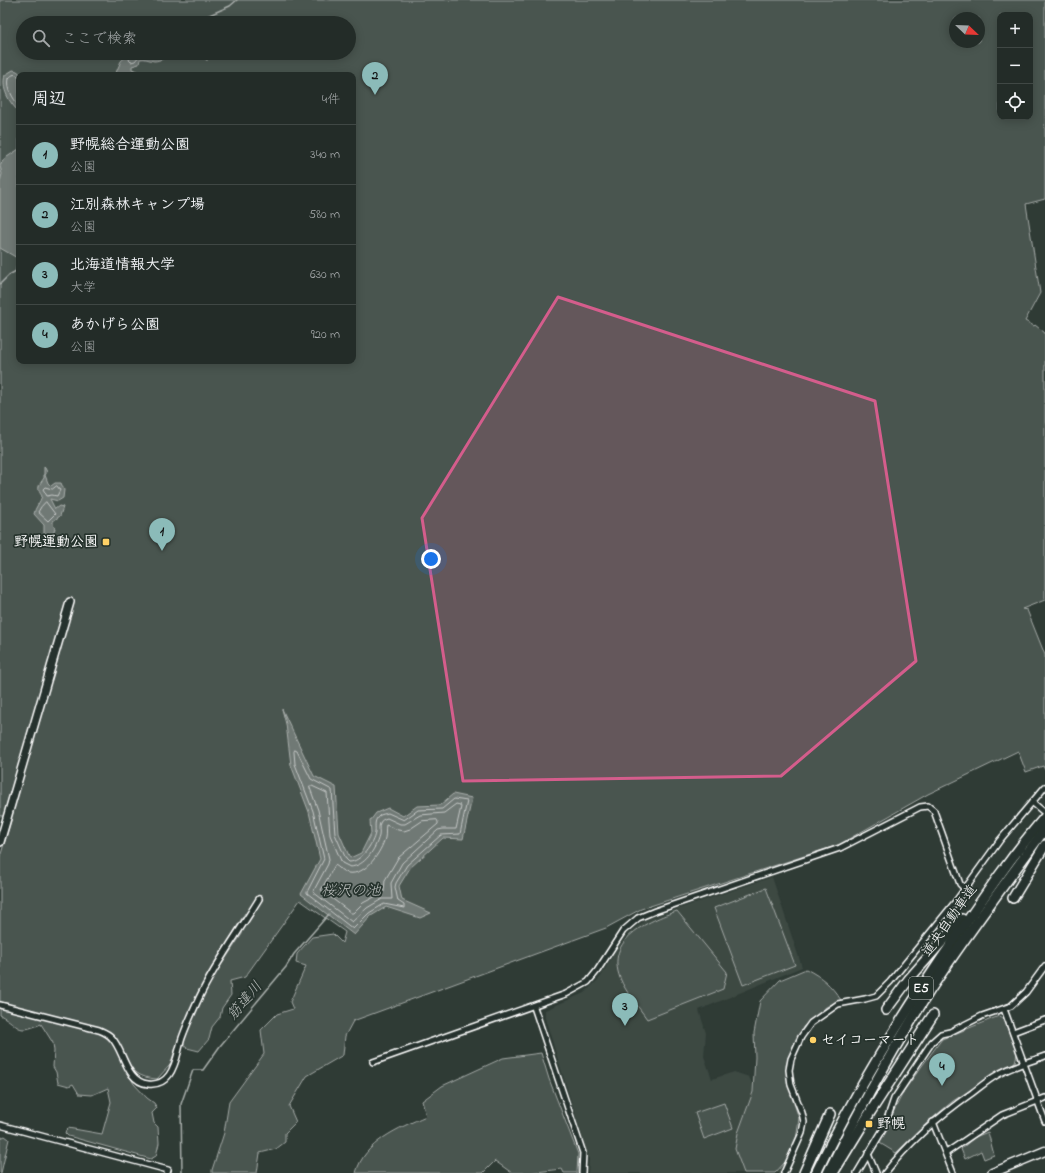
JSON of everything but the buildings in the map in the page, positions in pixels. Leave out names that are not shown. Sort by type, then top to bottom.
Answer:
[{"type":"highway","name":"道央自動車道","points":[[816,1173],[874,1064],[922,986],[984,896],[1045,816]]},
{"type":"highway","name":"道央自動車道","points":[[828,1173],[874,1085],[930,990],[1045,829]]},
{"type":"highway","points":[[1013,898],[1045,845]]},
{"type":"highway","points":[[886,1010],[909,979],[984,896]]},
{"type":"highway","points":[[833,1173],[871,1111],[933,1016]]},
{"type":"highway","points":[[804,1173],[830,1114]]},
{"type":"main road","points":[[0,842],[70,602]]},
{"type":"main road","points":[[992,1173],[1045,1151]]},
{"type":"street","points":[[784,1173],[802,1133],[804,1122],[791,1085],[789,1070],[801,1036],[811,1023],[838,1004],[876,996],[890,982],[964,889],[1000,840],[1045,787]]},
{"type":"street","points":[[1032,802],[1045,813]]},
{"type":"street","points":[[373,1062],[566,994],[588,982],[623,931],[638,918],[655,910],[840,848],[920,807],[928,806],[934,811],[960,884],[964,889]]},
{"type":"street","points":[[0,1005],[100,1030],[112,1037],[134,1077],[140,1082],[148,1084],[161,1083],[169,1075],[173,1068],[182,1038],[199,998],[259,899]]},
{"type":"street","points":[[857,1173],[884,1128],[894,1099],[932,1042],[941,1034],[956,1029],[982,1016],[1011,1006],[1026,992],[1045,966]]},
{"type":"street","points":[[534,1006],[583,1153],[582,1173]]},
{"type":"street","points":[[1004,1008],[1045,1121]]},
{"type":"street","points":[[1013,1032],[1045,1020]]},
{"type":"street","points":[[885,1173],[898,1156],[933,1122],[997,1075],[1045,1056]]},
{"type":"street","points":[[946,1153],[1002,1115],[1045,1098]]},
{"type":"street","points":[[933,1122],[953,1173]]},
{"type":"street","points":[[0,1125],[168,1170],[167,1173]]},
{"type":"street","points":[[868,1154],[876,1173]]},
{"type":"highlighted area","points":[[558,297],[875,401],[916,661],[781,776],[463,781],[422,518]]},
{"type":"shaded area","points":[[0,0],[1045,0],[1045,199],[1026,204],[1040,293],[1025,321],[1034,326],[1035,325],[1045,333],[1045,600],[1022,609],[1027,610],[1045,655],[1045,770],[1043,766],[1026,772],[1018,751],[928,794],[838,845],[641,909],[606,928],[353,1021],[345,1036],[343,1055],[307,1076],[289,1106],[296,1122],[285,1133],[285,1142],[276,1149],[260,1153],[257,1173],[212,1173],[224,1133],[229,1102],[264,1054],[261,1030],[277,1014],[293,1009],[290,1002],[306,966],[296,963],[297,954],[312,937],[333,934],[342,943],[345,932],[300,900],[245,977],[230,981],[231,995],[222,1008],[220,1017],[212,1027],[209,1039],[199,1051],[187,1048],[178,1041],[170,1065],[157,1079],[145,1077],[137,1073],[131,1067],[120,1045],[106,1030],[79,1023],[99,1032],[118,1048],[124,1065],[134,1084],[154,1103],[157,1108],[152,1113],[154,1123],[158,1127],[159,1143],[156,1156],[151,1159],[68,1136],[65,1133],[68,1128],[102,1134],[111,1102],[108,1088],[92,1095],[79,1094],[73,1084],[69,1086],[58,1083],[56,1072],[53,1067],[53,1043],[41,1024],[27,1029],[22,1029],[0,1015],[0,857],[12,818],[0,816]],"holes":[[[245,913],[248,917],[243,927],[242,934],[218,970],[209,974]]]},
{"type":"shaded area","points":[[772,877],[802,967],[699,1010],[706,1033],[704,1056],[712,1079],[734,1072],[749,1077],[759,1098],[794,1140],[781,1173],[588,1173],[589,1159],[545,1018],[545,1010],[584,993],[600,978],[614,953],[629,933],[645,920]]},
{"type":"shaded area","points":[[766,888],[795,965],[743,985],[714,908]]},
{"type":"shaded area","points":[[677,911],[727,972],[723,989],[647,1019],[629,994],[620,978],[617,964],[618,952],[624,942],[642,926]]},
{"type":"shaded area","points":[[806,969],[826,982],[841,1000],[826,1007],[803,1027],[786,1065],[791,1095],[799,1118],[796,1141],[786,1161],[775,1173],[744,1173],[735,1149],[738,1133],[753,1092],[755,1057],[754,1033],[760,1001],[780,980]]},
{"type":"shaded area","points":[[999,1016],[1004,1019],[1017,1054],[1015,1062],[953,1101],[928,1122],[896,1153],[878,1142],[905,1089],[942,1039]]},
{"type":"shaded area","points":[[541,1053],[549,1079],[578,1154],[577,1173],[564,1173],[562,1169],[528,1173],[512,1173],[495,1161],[483,1173],[356,1173],[360,1162],[367,1153],[384,1137],[426,1116],[422,1101],[442,1086],[503,1058]]},
{"type":"shaded area","points":[[724,1103],[733,1128],[704,1139],[695,1113]]},
{"type":"shaded area","points":[[988,1132],[994,1155],[984,1159],[981,1151],[965,1159],[961,1149],[975,1137]]},
{"type":"shaded area","points":[[5,1136],[9,1139],[0,1173],[0,1141],[1,1138]]},
{"type":"water","points":[[140,60],[139,64],[132,66],[132,69],[139,72],[116,72],[121,61]]},
{"type":"water","points":[[13,70],[18,72],[16,72],[16,109],[9,100],[5,90],[5,75]]},
{"type":"water","points":[[16,151],[16,257],[0,248],[0,182],[2,174],[0,166],[4,159]]},
{"type":"water","points":[[44,467],[47,472],[45,475],[48,483],[51,486],[55,483],[61,483],[64,490],[63,498],[58,501],[50,499],[55,509],[59,506],[63,507],[60,516],[53,521],[55,528],[53,536],[48,537],[44,535],[44,525],[34,514],[42,496],[39,489],[44,478]]},
{"type":"water","name":"桜沢の池","points":[[282,709],[314,776],[336,787],[339,833],[350,858],[361,853],[371,833],[370,821],[376,813],[388,808],[403,816],[417,806],[440,805],[453,794],[472,798],[463,839],[443,838],[410,868],[399,886],[402,900],[431,913],[420,918],[386,907],[371,916],[354,935],[301,894],[320,859],[309,812],[291,765],[286,724]]},
{"type":"waterway","points":[[207,16],[230,6],[237,0]]},
{"type":"waterway","points":[[0,284],[9,275],[16,271]]},
{"type":"waterway","name":"筋違川","points":[[182,1173],[181,1104],[193,1070],[203,1070],[220,1046],[286,967],[294,954],[329,914]]},
{"type":"place","name":"江別森林キャンプ場","points":[[375,95]]},
{"type":"place","name":"野幌運動公園","points":[[106,542]]},
{"type":"place","name":"野幌総合運動公園","points":[[162,551]]},
{"type":"place","name":"北海道情報大学","points":[[625,1026]]},
{"type":"place","name":"セイコーマート","points":[[813,1040]]},
{"type":"place","name":"あかげら公園","points":[[942,1086]]},
{"type":"place","name":"野幌","points":[[869,1124]]}]
